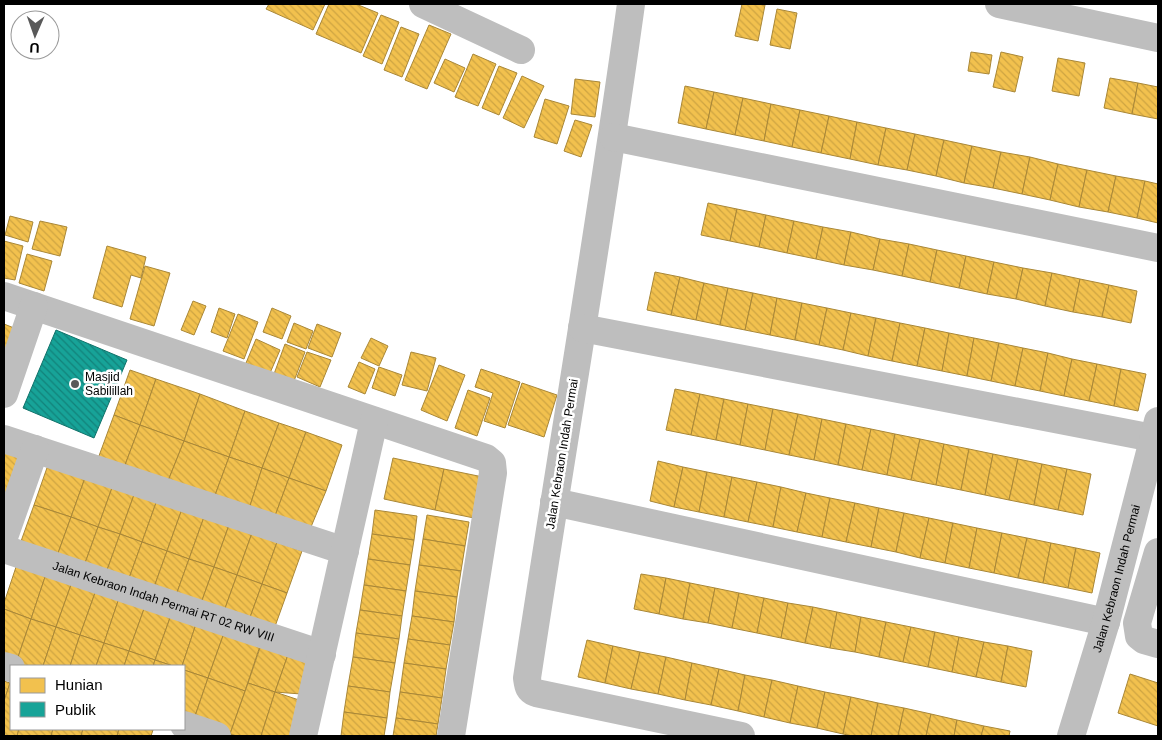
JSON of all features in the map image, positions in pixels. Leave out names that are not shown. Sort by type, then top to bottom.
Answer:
[{"type":"street","points":[[423,4],[521,50]]},
{"type":"street","name":"Jalan Kebraon Indah Permai","points":[[631,4],[613,137],[527,678],[528,687],[531,691],[741,736]]},
{"type":"street","points":[[999,4],[1158,38]]},
{"type":"street","points":[[613,137],[1158,248]]},
{"type":"street","points":[[4,296],[486,458],[492,464],[494,473],[451,736]]},
{"type":"street","points":[[4,394],[34,306]]},
{"type":"street","points":[[582,328],[1156,429]]},
{"type":"street","points":[[304,736],[374,421]]},
{"type":"street","name":"Jalan Kebraon Indah Permai","points":[[1071,736],[1106,622],[1156,429]]},
{"type":"street","points":[[4,439],[345,551]]},
{"type":"street","points":[[4,537],[35,449]]},
{"type":"street","points":[[554,502],[1106,622]]},
{"type":"street","name":"Jalan Kebraon Indah Permai RT 02 RW VIII","points":[[4,549],[322,654]]},
{"type":"street","points":[[1158,552],[1137,623],[1139,636],[1144,640],[1158,644]]},
{"type":"street","points":[[185,725],[217,736]]},
{"type":"building: Hunian","points":[[269,4],[325,4],[313,30],[266,9]]},
{"type":"building: Hunian","points":[[329,4],[356,4],[378,13],[361,53],[316,34]]},
{"type":"building: Hunian","points":[[742,4],[765,5],[758,41],[735,36]]},
{"type":"building: Hunian","points":[[777,9],[797,13],[790,49],[770,45]]},
{"type":"building: Hunian","points":[[381,15],[399,22],[382,64],[363,56]]},
{"type":"building: Hunian","points":[[429,25],[451,34],[427,89],[405,80]]},
{"type":"building: Hunian","points":[[401,27],[419,34],[402,77],[384,70]]},
{"type":"building: Hunian","points":[[971,52],[992,55],[989,74],[968,71]]},
{"type":"building: Hunian","points":[[1001,52],[1023,57],[1015,92],[993,87]]},
{"type":"building: Hunian","points":[[473,54],[496,64],[478,106],[455,97]]},
{"type":"building: Hunian","points":[[1058,58],[1085,63],[1079,96],[1052,91]]},
{"type":"building: Hunian","points":[[445,59],[465,68],[454,92],[434,83]]},
{"type":"building: Hunian","points":[[499,66],[517,73],[499,115],[482,108]]},
{"type":"building: Hunian","points":[[522,76],[544,86],[524,128],[503,118]]},
{"type":"building: Hunian","points":[[1110,78],[1138,83],[1132,114],[1104,108]]},
{"type":"building: Hunian","points":[[575,79],[600,82],[595,117],[571,114]]},
{"type":"building: Hunian","points":[[1138,83],[1158,87],[1158,119],[1132,114]]},
{"type":"building: Hunian","points":[[685,86],[714,92],[706,129],[678,123]]},
{"type":"building: Hunian","points":[[714,92],[743,98],[735,135],[706,129]]},
{"type":"building: Hunian","points":[[743,98],[771,104],[764,141],[735,135]]},
{"type":"building: Hunian","points":[[545,99],[569,106],[557,144],[534,137]]},
{"type":"building: Hunian","points":[[771,104],[800,110],[792,147],[764,141]]},
{"type":"building: Hunian","points":[[800,110],[829,116],[821,153],[792,147]]},
{"type":"building: Hunian","points":[[829,116],[857,122],[850,159],[821,153]]},
{"type":"building: Hunian","points":[[575,120],[592,125],[581,157],[564,151]]},
{"type":"building: Hunian","points":[[857,122],[886,128],[878,165],[850,159]]},
{"type":"building: Hunian","points":[[886,128],[915,134],[907,170],[878,165]]},
{"type":"building: Hunian","points":[[915,134],[944,140],[936,176],[907,170]]},
{"type":"building: Hunian","points":[[944,140],[972,146],[964,183],[936,176]]},
{"type":"building: Hunian","points":[[972,146],[1001,152],[993,188],[964,183]]},
{"type":"building: Hunian","points":[[1001,152],[1030,157],[1022,194],[993,188]]},
{"type":"building: Hunian","points":[[1030,157],[1058,164],[1050,200],[1022,194]]},
{"type":"building: Hunian","points":[[1058,164],[1087,170],[1079,207],[1050,200]]},
{"type":"building: Hunian","points":[[1087,170],[1116,176],[1108,212],[1079,207]]},
{"type":"building: Hunian","points":[[1116,176],[1145,181],[1137,218],[1108,212]]},
{"type":"building: Hunian","points":[[1145,181],[1158,184],[1158,223],[1137,218]]},
{"type":"building: Hunian","points":[[708,203],[737,209],[730,241],[701,235]]},
{"type":"building: Hunian","points":[[737,209],[766,215],[759,247],[730,241]]},
{"type":"building: Hunian","points":[[766,215],[794,221],[787,253],[759,247]]},
{"type":"building: Hunian","points":[[10,216],[33,222],[28,242],[5,235]]},
{"type":"building: Hunian","points":[[40,221],[67,227],[60,256],[32,249]]},
{"type":"building: Hunian","points":[[794,221],[823,227],[816,259],[787,253]]},
{"type":"building: Hunian","points":[[823,227],[851,232],[844,265],[816,259]]},
{"type":"building: Hunian","points":[[851,232],[880,239],[873,270],[844,265]]},
{"type":"building: Hunian","points":[[880,239],[909,244],[902,276],[873,270]]},
{"type":"building: Hunian","points":[[4,241],[23,246],[15,280],[4,278]]},
{"type":"building: Hunian","points":[[909,244],[937,250],[930,282],[902,276]]},
{"type":"building: Hunian","points":[[107,246],[146,257],[141,278],[131,275],[122,307],[93,298]]},
{"type":"building: Hunian","points":[[937,250],[966,256],[959,288],[930,282]]},
{"type":"building: Hunian","points":[[27,254],[52,261],[44,291],[19,283]]},
{"type":"building: Hunian","points":[[966,256],[994,262],[987,294],[959,288]]},
{"type":"building: Hunian","points":[[994,262],[1023,268],[1016,299],[987,294]]},
{"type":"building: Hunian","points":[[145,266],[170,273],[154,326],[130,319]]},
{"type":"building: Hunian","points":[[1023,268],[1052,273],[1045,306],[1016,299]]},
{"type":"building: Hunian","points":[[655,272],[680,277],[671,315],[647,310]]},
{"type":"building: Hunian","points":[[1052,273],[1080,279],[1073,312],[1045,306]]},
{"type":"building: Hunian","points":[[680,277],[704,283],[696,320],[671,315]]},
{"type":"building: Hunian","points":[[1080,279],[1109,285],[1102,317],[1073,312]]},
{"type":"building: Hunian","points":[[704,283],[728,288],[720,325],[696,320]]},
{"type":"building: Hunian","points":[[1109,285],[1137,291],[1131,323],[1102,317]]},
{"type":"building: Hunian","points":[[728,288],[753,293],[745,330],[720,325]]},
{"type":"building: Hunian","points":[[753,293],[777,298],[770,335],[745,330]]},
{"type":"building: Hunian","points":[[777,298],[802,303],[795,340],[770,335]]},
{"type":"building: Hunian","points":[[193,301],[206,306],[194,335],[181,330]]},
{"type":"building: Hunian","points":[[802,303],[827,308],[819,345],[795,340]]},
{"type":"building: Hunian","points":[[219,308],[235,314],[227,338],[211,332]]},
{"type":"building: Hunian","points":[[272,308],[291,316],[282,339],[263,332]]},
{"type":"building: Hunian","points":[[827,308],[851,313],[843,350],[819,345]]},
{"type":"building: Hunian","points":[[851,313],[876,318],[868,356],[843,350]]},
{"type":"building: Hunian","points":[[238,314],[258,322],[244,359],[223,351]]},
{"type":"building: Hunian","points":[[876,318],[900,323],[892,361],[868,356]]},
{"type":"building: Hunian","points":[[294,323],[313,331],[306,349],[287,342]]},
{"type":"building: Hunian","points":[[900,323],[925,328],[917,366],[892,361]]},
{"type":"building: Hunian","points":[[4,324],[14,328],[4,358]]},
{"type":"building: Hunian","points":[[317,324],[341,333],[332,357],[308,348]]},
{"type":"building: Hunian","points":[[925,328],[949,333],[942,371],[917,366]]},
{"type":"building: Hunian","points":[[949,333],[974,338],[967,376],[942,371]]},
{"type":"building: Hunian","points":[[371,338],[388,346],[379,366],[361,358]]},
{"type":"building: Hunian","points":[[974,338],[999,343],[991,381],[967,376]]},
{"type":"building: Hunian","points":[[256,339],[280,350],[270,373],[246,363]]},
{"type":"building: Hunian","points":[[999,343],[1023,348],[1015,386],[991,381]]},
{"type":"building: Hunian","points":[[285,344],[305,352],[294,381],[274,374]]},
{"type":"building: Hunian","points":[[1023,348],[1048,353],[1040,391],[1015,386]]},
{"type":"building: Hunian","points":[[307,352],[331,360],[320,387],[297,377]]},
{"type":"building: Hunian","points":[[411,352],[436,358],[427,391],[402,385]]},
{"type":"building: Hunian","points":[[1048,353],[1072,359],[1064,396],[1040,391]]},
{"type":"building: Hunian","points":[[1072,359],[1097,364],[1089,401],[1064,396]]},
{"type":"building: Hunian","points":[[359,362],[375,369],[365,394],[348,387]]},
{"type":"building: Hunian","points":[[1097,364],[1121,369],[1114,406],[1089,401]]},
{"type":"building: Hunian","points":[[439,365],[465,375],[447,421],[421,410]]},
{"type":"building: Hunian","points":[[379,367],[402,375],[395,396],[372,388]]},
{"type":"building: Hunian","points":[[481,369],[520,382],[505,428],[484,421],[493,393],[475,387]]},
{"type":"building: Hunian","points":[[1121,369],[1146,374],[1138,411],[1114,406]]},
{"type":"building: Hunian","points":[[130,370],[156,379],[140,425],[114,415]]},
{"type":"building: Hunian","points":[[156,379],[200,394],[184,441],[140,425]]},
{"type":"building: Hunian","points":[[522,383],[557,395],[544,437],[508,425]]},
{"type":"building: Hunian","points":[[675,389],[700,394],[691,435],[666,430]]},
{"type":"building: Hunian","points":[[468,390],[490,398],[477,436],[455,428]]},
{"type":"building: Hunian","points":[[200,394],[245,411],[229,457],[184,441]]},
{"type":"building: Hunian","points":[[700,394],[724,399],[716,440],[691,435]]},
{"type":"building: Hunian","points":[[724,399],[748,404],[740,445],[716,440]]},
{"type":"building: Hunian","points":[[748,404],[773,409],[765,450],[740,445]]},
{"type":"building: Hunian","points":[[773,409],[798,414],[789,455],[765,450]]},
{"type":"building: Hunian","points":[[245,411],[279,423],[262,468],[229,457]]},
{"type":"building: Hunian","points":[[798,414],[822,419],[814,460],[789,455]]},
{"type":"building: Hunian","points":[[114,415],[140,425],[122,473],[96,464]]},
{"type":"building: Hunian","points":[[822,419],[846,424],[838,465],[814,460]]},
{"type":"building: Hunian","points":[[279,423],[306,432],[289,478],[262,468]]},
{"type":"building: Hunian","points":[[846,424],[871,429],[862,470],[838,465]]},
{"type":"building: Hunian","points":[[140,425],[184,441],[166,486],[122,473]]},
{"type":"building: Hunian","points":[[871,429],[895,434],[887,475],[862,470]]},
{"type":"building: Hunian","points":[[306,432],[342,445],[326,491],[289,478]]},
{"type":"building: Hunian","points":[[895,434],[920,439],[911,480],[887,475]]},
{"type":"building: Hunian","points":[[920,439],[944,444],[936,485],[911,480]]},
{"type":"building: Hunian","points":[[184,441],[229,457],[214,498],[166,486]]},
{"type":"building: Hunian","points":[[4,442],[32,451],[16,498],[4,494]]},
{"type":"building: Hunian","points":[[944,444],[969,449],[961,490],[936,485]]},
{"type":"building: Hunian","points":[[969,449],[993,454],[985,495],[961,490]]},
{"type":"building: Hunian","points":[[993,454],[1018,459],[1009,500],[985,495]]},
{"type":"building: Hunian","points":[[229,457],[262,468],[249,509],[214,498]]},
{"type":"building: Hunian","points":[[393,458],[444,469],[435,510],[384,499]]},
{"type":"building: Hunian","points":[[1018,459],[1042,464],[1034,505],[1009,500]]},
{"type":"building: Hunian","points":[[658,461],[683,467],[674,507],[650,501]]},
{"type":"building: Hunian","points":[[49,462],[86,475],[71,517],[34,505]]},
{"type":"building: Hunian","points":[[1042,464],[1067,469],[1058,510],[1034,505]]},
{"type":"building: Hunian","points":[[683,467],[707,472],[699,512],[674,507]]},
{"type":"building: Hunian","points":[[262,468],[289,478],[275,516],[249,509]]},
{"type":"building: Hunian","points":[[444,469],[483,477],[474,518],[435,510]]},
{"type":"building: Hunian","points":[[1067,469],[1091,474],[1083,515],[1058,510]]},
{"type":"building: Hunian","points":[[707,472],[732,477],[724,517],[699,512]]},
{"type":"building: Hunian","points":[[86,475],[113,485],[98,527],[71,517]]},
{"type":"building: Hunian","points":[[732,477],[757,482],[748,522],[724,517]]},
{"type":"building: Hunian","points":[[289,478],[326,491],[308,534],[275,516]]},
{"type":"building: Hunian","points":[[757,482],[781,487],[773,527],[748,522]]},
{"type":"building: Hunian","points":[[113,485],[135,492],[120,534],[98,527]]},
{"type":"building: Hunian","points":[[781,487],[806,493],[797,532],[773,527]]},
{"type":"building: Hunian","points":[[135,492],[157,500],[142,542],[120,534]]},
{"type":"building: Hunian","points":[[806,493],[830,498],[822,537],[797,532]]},
{"type":"building: Hunian","points":[[830,498],[855,503],[846,542],[822,537]]},
{"type":"building: Hunian","points":[[157,500],[182,509],[167,551],[142,542]]},
{"type":"building: Hunian","points":[[855,503],[879,508],[871,547],[846,542]]},
{"type":"building: Hunian","points":[[34,505],[71,517],[57,556],[20,544]]},
{"type":"building: Hunian","points":[[879,508],[904,513],[896,552],[871,547]]},
{"type":"building: Hunian","points":[[182,509],[204,517],[189,559],[167,551]]},
{"type":"building: Hunian","points":[[375,510],[417,516],[414,540],[372,534]]},
{"type":"building: Hunian","points":[[904,513],[929,518],[920,558],[896,552]]},
{"type":"building: Hunian","points":[[427,515],[469,522],[465,546],[423,539]]},
{"type":"building: Hunian","points":[[71,517],[98,527],[84,566],[57,556]]},
{"type":"building: Hunian","points":[[204,517],[229,525],[214,567],[189,559]]},
{"type":"building: Hunian","points":[[929,518],[953,523],[945,563],[920,558]]},
{"type":"building: Hunian","points":[[953,523],[977,528],[969,568],[945,563]]},
{"type":"building: Hunian","points":[[229,525],[252,533],[237,575],[214,567]]},
{"type":"building: Hunian","points":[[98,527],[120,534],[106,573],[84,566]]},
{"type":"building: Hunian","points":[[977,528],[1002,533],[994,573],[969,568]]},
{"type":"building: Hunian","points":[[252,533],[277,542],[262,584],[237,575]]},
{"type":"building: Hunian","points":[[1002,533],[1027,538],[1018,578],[994,573]]},
{"type":"building: Hunian","points":[[120,534],[142,542],[128,581],[106,573]]},
{"type":"building: Hunian","points":[[372,534],[414,540],[410,565],[368,559]]},
{"type":"building: Hunian","points":[[1027,538],[1051,543],[1043,583],[1018,578]]},
{"type":"building: Hunian","points":[[423,539],[465,546],[461,571],[419,565]]},
{"type":"building: Hunian","points":[[142,542],[167,551],[153,590],[128,581]]},
{"type":"building: Hunian","points":[[277,542],[302,551],[287,593],[262,584]]},
{"type":"building: Hunian","points":[[1051,543],[1076,548],[1068,588],[1043,583]]},
{"type":"building: Hunian","points":[[1076,548],[1100,553],[1092,593],[1068,588]]},
{"type":"building: Hunian","points":[[167,551],[189,559],[175,598],[153,590]]},
{"type":"building: Hunian","points":[[189,559],[214,567],[200,606],[175,598]]},
{"type":"building: Hunian","points":[[368,559],[410,565],[406,591],[364,585]]},
{"type":"building: Hunian","points":[[17,564],[46,574],[31,619],[4,609],[4,603]]},
{"type":"building: Hunian","points":[[419,565],[461,571],[457,597],[415,591]]},
{"type":"building: Hunian","points":[[214,567],[237,575],[223,614],[200,606]]},
{"type":"building: Hunian","points":[[46,574],[72,582],[56,627],[31,619]]},
{"type":"building: Hunian","points":[[641,574],[666,578],[659,614],[634,609]]},
{"type":"building: Hunian","points":[[237,575],[262,584],[248,623],[223,614]]},
{"type":"building: Hunian","points":[[666,578],[690,583],[683,619],[659,614]]},
{"type":"building: Hunian","points":[[72,582],[96,590],[80,635],[56,627]]},
{"type":"building: Hunian","points":[[690,583],[715,588],[708,623],[683,619]]},
{"type":"building: Hunian","points":[[262,584],[287,593],[273,632],[248,623]]},
{"type":"building: Hunian","points":[[364,585],[406,591],[402,616],[360,610]]},
{"type":"building: Hunian","points":[[715,588],[739,593],[732,628],[708,623]]},
{"type":"building: Hunian","points":[[96,590],[119,598],[104,643],[80,635]]},
{"type":"building: Hunian","points":[[415,591],[457,597],[454,622],[412,616]]},
{"type":"building: Hunian","points":[[739,593],[764,598],[757,633],[732,628]]},
{"type":"building: Hunian","points":[[119,598],[145,606],[129,651],[104,643]]},
{"type":"building: Hunian","points":[[764,598],[788,603],[781,638],[757,633]]},
{"type":"building: Hunian","points":[[788,603],[813,607],[805,643],[781,638]]},
{"type":"building: Hunian","points":[[145,606],[171,615],[155,660],[129,651]]},
{"type":"building: Hunian","points":[[813,607],[837,612],[830,648],[805,643]]},
{"type":"building: Hunian","points":[[4,609],[31,619],[16,663],[4,659]]},
{"type":"building: Hunian","points":[[360,610],[402,616],[399,639],[356,633]]},
{"type":"building: Hunian","points":[[837,612],[861,617],[855,652],[830,648]]},
{"type":"building: Hunian","points":[[171,615],[196,624],[182,665],[170,665],[155,660]]},
{"type":"building: Hunian","points":[[412,616],[454,622],[450,645],[408,639]]},
{"type":"building: Hunian","points":[[861,617],[886,622],[879,657],[855,652]]},
{"type":"building: Hunian","points":[[31,619],[56,627],[43,665],[16,663]]},
{"type":"building: Hunian","points":[[886,622],[911,627],[903,662],[879,657]]},
{"type":"building: Hunian","points":[[196,624],[224,633],[208,678],[185,670],[185,665],[182,665]]},
{"type":"building: Hunian","points":[[56,627],[80,635],[70,665],[43,665]]},
{"type":"building: Hunian","points":[[911,627],[935,632],[928,667],[903,662]]},
{"type":"building: Hunian","points":[[935,632],[959,637],[952,672],[928,667]]},
{"type":"building: Hunian","points":[[224,633],[260,646],[245,691],[208,678]]},
{"type":"building: Hunian","points":[[356,633],[399,639],[395,663],[353,657]]},
{"type":"building: Hunian","points":[[80,635],[104,643],[96,665],[70,665]]},
{"type":"building: Hunian","points":[[264,636],[291,646],[275,692],[248,683]]},
{"type":"building: Hunian","points":[[959,637],[984,642],[976,677],[952,672]]},
{"type":"building: Hunian","points":[[408,639],[450,645],[446,669],[404,663]]},
{"type":"building: Hunian","points":[[587,640],[613,646],[605,683],[578,677]]},
{"type":"building: Hunian","points":[[984,642],[1008,646],[1001,682],[976,677]]},
{"type":"building: Hunian","points":[[104,643],[129,651],[124,665],[96,665]]},
{"type":"building: Hunian","points":[[291,646],[311,657],[301,694],[275,692]]},
{"type":"building: Hunian","points":[[613,646],[640,652],[631,689],[605,683]]},
{"type":"building: Hunian","points":[[1008,646],[1032,651],[1026,687],[1001,682]]},
{"type":"building: Hunian","points":[[129,651],[155,660],[153,665],[124,665]]},
{"type":"building: Hunian","points":[[640,652],[666,657],[658,694],[631,689]]},
{"type":"building: Hunian","points":[[353,657],[395,663],[390,692],[348,686]]},
{"type":"building: Hunian","points":[[666,657],[692,663],[685,700],[658,694]]},
{"type":"building: Hunian","points":[[155,660],[170,665],[153,665]]},
{"type":"building: Hunian","points":[[404,663],[446,669],[442,698],[400,692]]},
{"type":"building: Hunian","points":[[692,663],[719,669],[711,705],[685,700]]},
{"type":"building: Hunian","points":[[719,669],[745,675],[738,711],[711,705]]},
{"type":"building: Hunian","points":[[185,670],[208,678],[193,722],[185,719]]},
{"type":"building: Hunian","points":[[1130,674],[1158,683],[1158,726],[1118,713]]},
{"type":"building: Hunian","points":[[745,675],[772,680],[764,717],[738,711]]},
{"type":"building: Hunian","points":[[208,678],[245,691],[230,734],[193,722]]},
{"type":"building: Hunian","points":[[772,680],[798,686],[790,723],[764,717]]},
{"type":"building: Hunian","points":[[4,681],[10,683],[4,701]]},
{"type":"building: Hunian","points":[[10,683],[10,730],[19,730],[17,736],[4,736],[4,701]]},
{"type":"building: Hunian","points":[[248,683],[275,692],[261,736],[237,736],[230,734]]},
{"type":"building: Hunian","points":[[348,686],[390,692],[387,718],[344,712]]},
{"type":"building: Hunian","points":[[798,686],[825,692],[817,728],[790,723]]},
{"type":"building: Hunian","points":[[275,692],[308,703],[296,736],[261,736]]},
{"type":"building: Hunian","points":[[400,692],[442,698],[438,724],[396,718]]},
{"type":"building: Hunian","points":[[825,692],[851,697],[843,734],[817,728]]},
{"type":"building: Hunian","points":[[851,697],[878,703],[871,736],[843,734]]},
{"type":"building: Hunian","points":[[878,703],[904,708],[898,736],[871,736]]},
{"type":"building: Hunian","points":[[904,708],[931,714],[926,736],[898,736]]},
{"type":"building: Hunian","points":[[344,712],[387,718],[384,736],[341,736]]},
{"type":"building: Hunian","points":[[931,714],[957,720],[954,736],[926,736]]},
{"type":"building: Hunian","points":[[396,718],[438,724],[436,736],[393,736]]},
{"type":"building: Hunian","points":[[957,720],[984,726],[981,736],[954,736]]},
{"type":"building: Hunian","points":[[984,726],[1010,731],[1009,736],[981,736]]},
{"type":"building: Hunian","points":[[19,730],[53,730],[51,736],[17,736]]},
{"type":"building: Hunian","points":[[53,730],[83,730],[81,736],[51,736]]},
{"type":"building: Hunian","points":[[83,730],[119,730],[117,736],[81,736]]},
{"type":"building: Hunian","points":[[119,730],[153,730],[151,736],[117,736]]},
{"type":"building: Publik","name":"Masjid Sabilillah","points":[[56,330],[127,360],[94,438],[23,408]]},
{"type":"place","name":"Masjid Sabilillah","points":[[75,384]]}]
